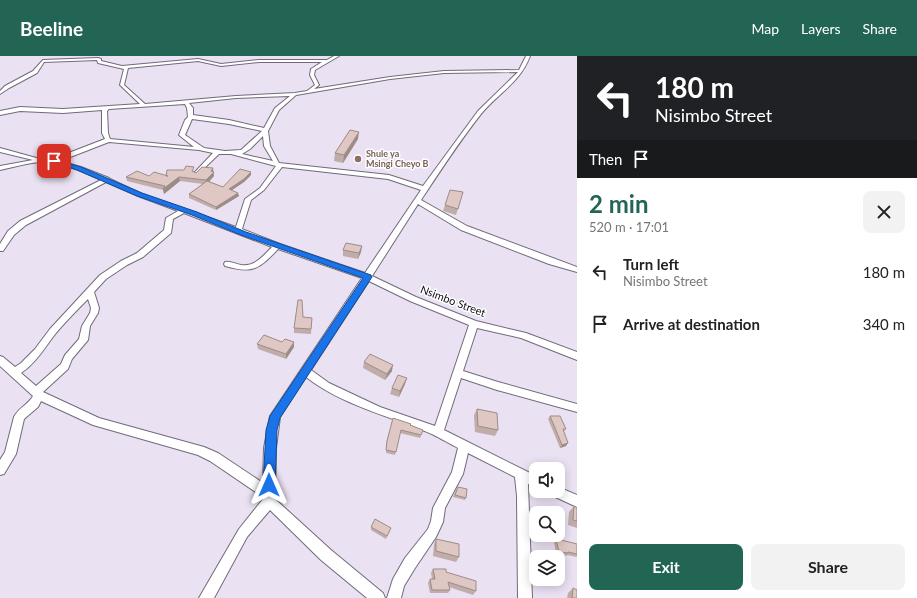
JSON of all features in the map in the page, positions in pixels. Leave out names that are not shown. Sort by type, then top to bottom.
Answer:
[{"type":"street","points":[[305,92],[315,88],[317,85],[312,75],[312,70],[327,60],[337,56]]},
{"type":"street","points":[[206,598],[243,533],[269,497],[270,448],[275,416],[469,125],[492,100],[518,78],[520,71],[524,68],[528,56]]},
{"type":"street","points":[[0,94],[7,87],[35,72],[41,59],[98,59],[100,60],[99,62],[127,69],[122,85],[143,105]]},
{"type":"street","points":[[122,67],[198,60],[206,60],[212,63],[221,64],[259,61],[327,60]]},
{"type":"street","points":[[0,113],[20,109],[56,111],[295,94],[390,78],[444,72],[520,71]]},
{"type":"street","points":[[232,153],[245,151],[266,130],[276,109],[295,94]]},
{"type":"street","points":[[186,102],[190,108],[191,117],[188,120],[182,135],[202,150]]},
{"type":"street","points":[[108,140],[105,133],[104,111],[109,107]]},
{"type":"street","points":[[191,117],[266,130]]},
{"type":"street","points":[[266,130],[267,146],[278,165]]},
{"type":"street","points":[[54,161],[108,140],[232,153],[278,165],[390,177],[425,189]]},
{"type":"street","points":[[0,150],[42,160]]},
{"type":"street","points":[[196,174],[218,152]]},
{"type":"street","points":[[0,168],[42,160]]},
{"type":"street","name":"Nsimbo Street","points":[[42,160],[54,161],[79,168],[107,179],[140,195],[184,210],[277,246],[368,277],[414,299],[474,324],[524,335],[577,356]]},
{"type":"street","points":[[238,231],[248,199],[262,189],[278,165]]},
{"type":"street","points":[[0,249],[11,233],[23,223],[107,179]]},
{"type":"street","points":[[417,201],[464,228],[552,262],[577,270]]},
{"type":"street","points":[[13,373],[24,366],[38,351],[53,331],[103,277],[112,270],[140,255],[168,231],[170,218],[184,210]]},
{"type":"street","points":[[228,264],[242,269],[251,268],[258,264],[277,246]]},
{"type":"street","points":[[0,470],[10,454],[19,417],[34,404],[43,384],[65,366],[68,358],[83,340],[86,326],[94,313],[95,308],[89,291]]},
{"type":"street","points":[[438,432],[474,324]]},
{"type":"street","points":[[0,360],[38,394],[96,422],[200,451],[214,457],[269,497],[326,554],[378,598]]},
{"type":"street","points":[[306,371],[325,386],[377,410],[438,432],[464,447],[529,479]]},
{"type":"street","points":[[459,372],[498,386],[577,408]]},
{"type":"street","points":[[394,598],[398,584],[410,563],[432,533],[437,522],[442,502],[450,485],[458,474],[464,447]]},
{"type":"street","points":[[521,475],[523,496],[524,598]]},
{"type":"street","points":[[565,496],[577,501]]},
{"type":"building","points":[[350,130],[359,132],[344,155],[335,153]]},
{"type":"building","points":[[186,166],[194,167],[192,171],[196,173],[202,167],[213,168],[211,171],[214,172],[206,180],[179,177],[163,189],[165,186],[126,177],[137,171],[149,176],[154,172],[166,175],[167,170],[184,170]]},
{"type":"building","points":[[240,169],[251,172],[244,179],[229,189],[238,193],[216,207],[189,194],[207,181],[223,187]]},
{"type":"building","points":[[450,190],[463,192],[458,209],[445,205]]},
{"type":"building","points":[[346,243],[362,246],[359,253],[343,250]]},
{"type":"building","points":[[298,300],[302,300],[303,317],[312,318],[311,329],[294,328]]},
{"type":"building","points":[[264,335],[282,342],[285,339],[294,342],[286,354],[257,344]]},
{"type":"building","points":[[370,354],[393,365],[387,374],[364,362]]},
{"type":"building","points":[[398,375],[407,378],[400,391],[392,388]]},
{"type":"building","points":[[477,409],[497,413],[498,430],[478,426]]},
{"type":"building","points":[[550,416],[560,416],[566,429],[563,429],[568,443],[562,445]]},
{"type":"building","points":[[393,418],[423,430],[421,435],[401,430],[396,452],[386,450]]},
{"type":"building","points":[[458,487],[467,489],[466,498],[455,495]]},
{"type":"building","points":[[574,506],[577,508],[577,521],[573,520]]},
{"type":"building","points":[[375,519],[391,528],[387,536],[371,527]]},
{"type":"building","points":[[436,539],[459,544],[459,557],[436,551]]},
{"type":"building","points":[[565,541],[577,544],[577,554],[565,553],[565,550],[559,550],[557,542]]},
{"type":"building","points":[[433,569],[446,569],[446,572],[476,581],[476,591],[448,582],[450,590],[432,590],[430,579],[435,579]]},
{"type":"building","points":[[573,588],[577,590],[577,598],[572,598]]},
{"type":"place","name":"Shule ya Msingi Cheyo B","points":[[358,159]]},
{"type":"route","points":[[54,161],[79,168],[107,179],[140,195],[217,222],[244,234],[368,277],[275,416],[272,430],[269,464],[269,485]]}]
